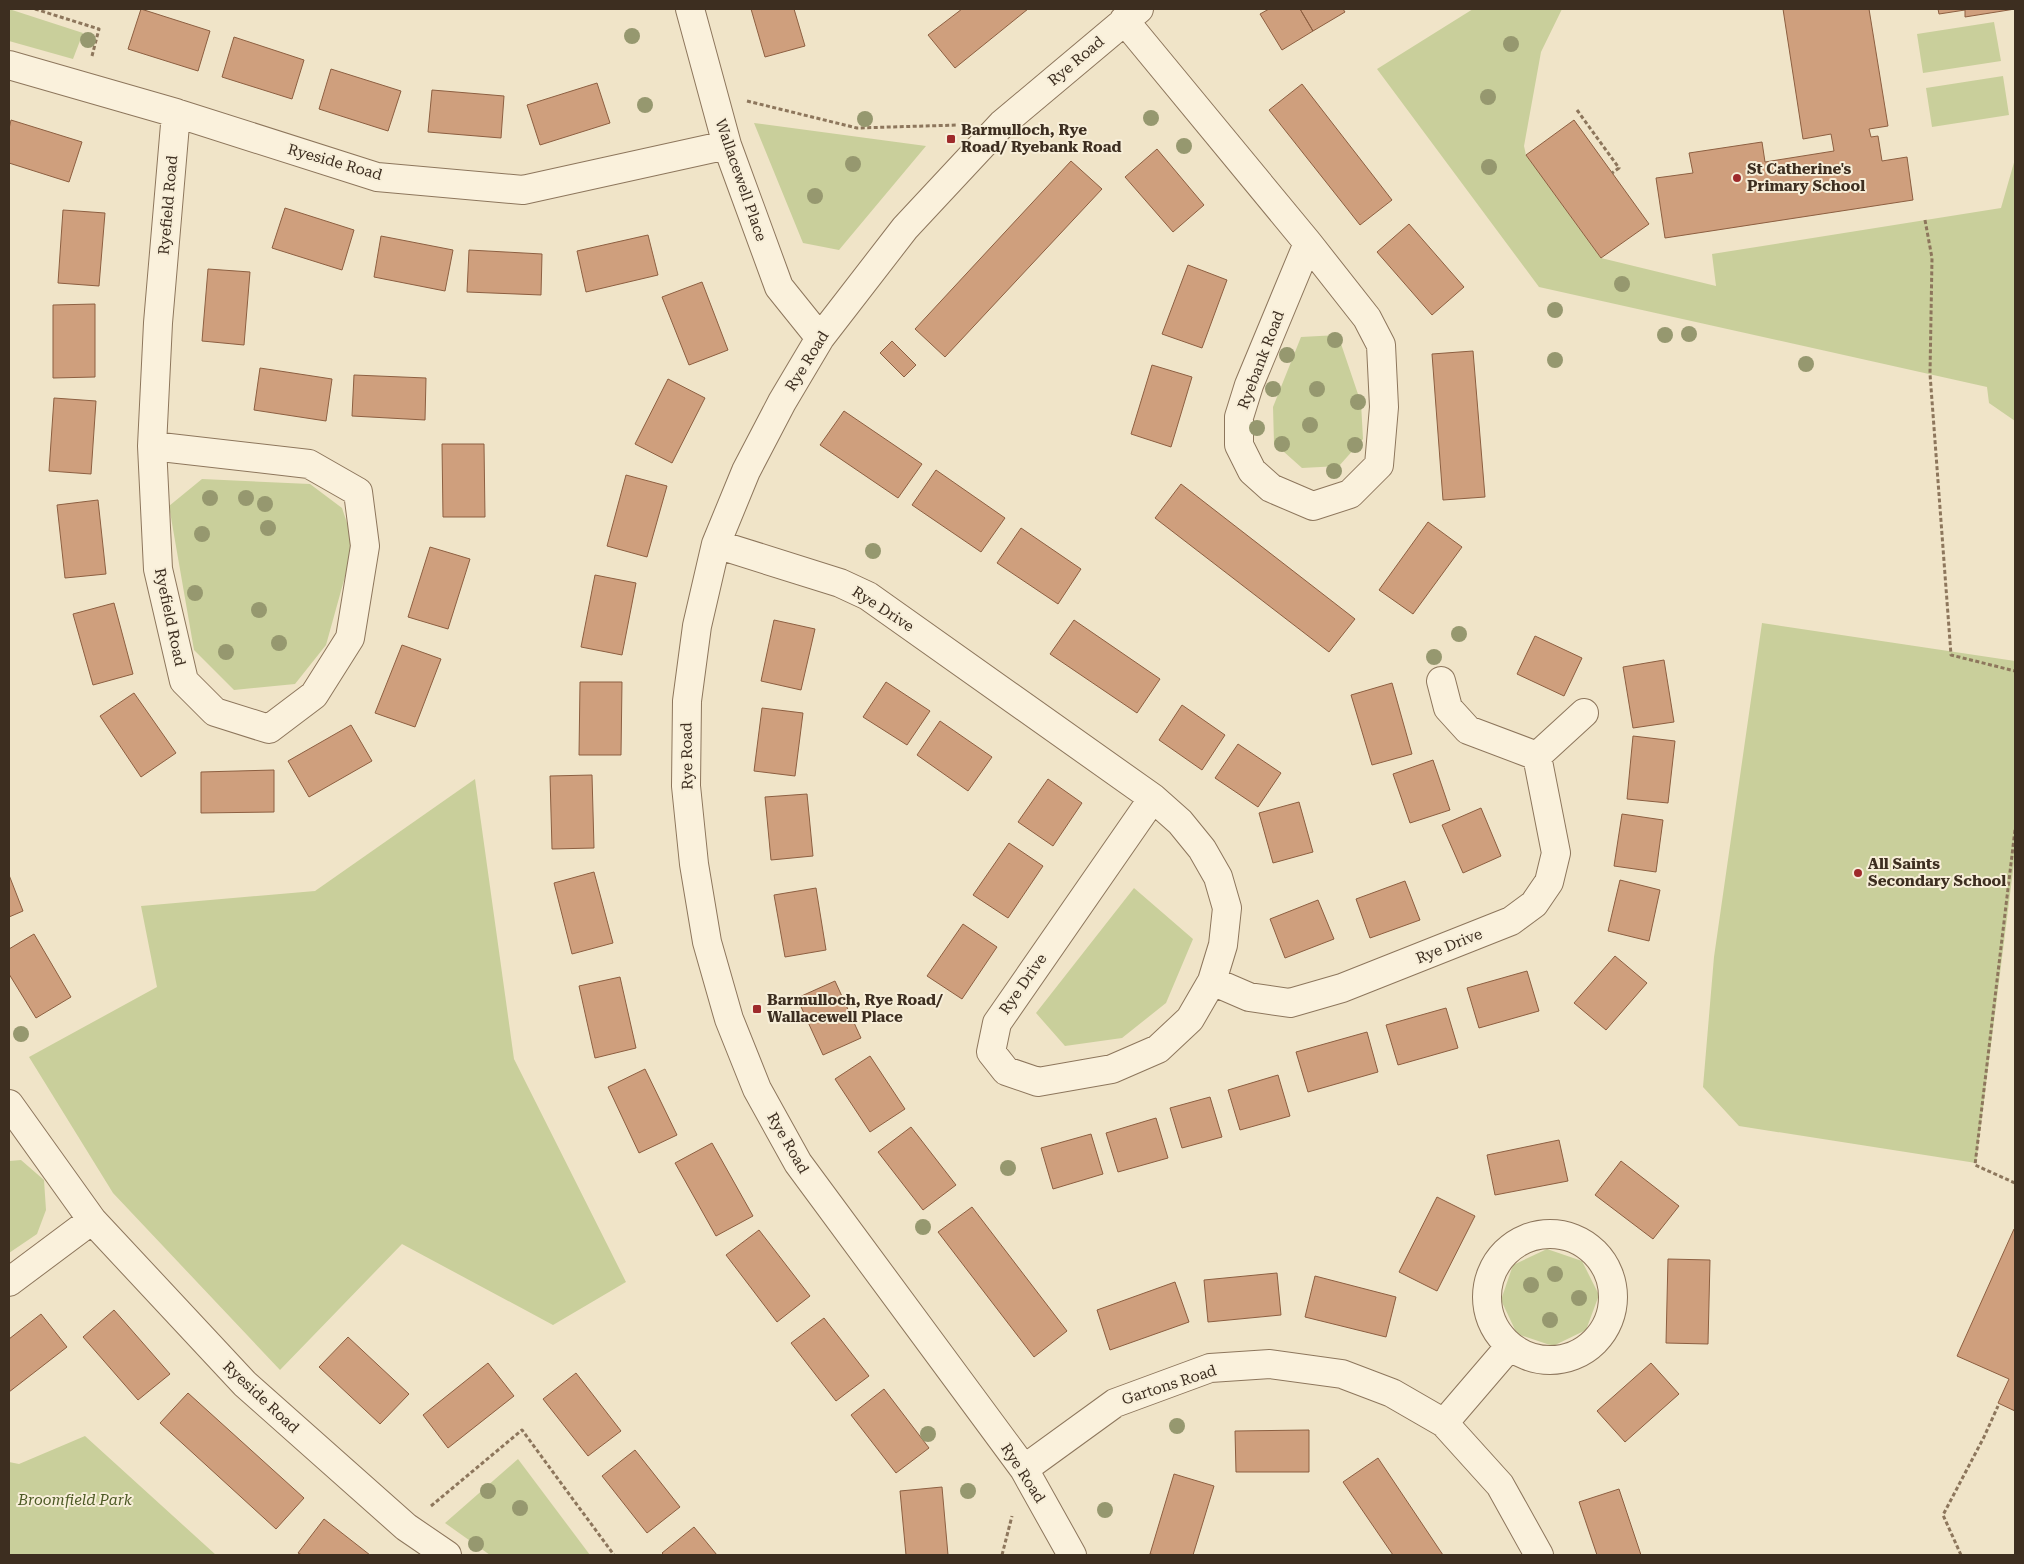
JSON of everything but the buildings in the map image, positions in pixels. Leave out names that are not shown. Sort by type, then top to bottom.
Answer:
[{"type":"street","name":"Wallacewell Place","points":[[690,9],[727,145],[779,287],[820,338]]},
{"type":"street","name":"Rye Road","points":[[1072,1555],[1024,1469],[798,1163],[757,1088],[729,1019],[707,942],[694,864],[686,786],[687,701],[697,626],[716,544],[746,471],[782,402],[820,338],[905,228],[1002,124],[1131,14]]},
{"type":"street","name":"Ryebank Road","points":[[1131,14],[1367,318],[1381,345],[1384,407],[1379,465],[1350,494],[1313,506],[1270,488],[1252,471],[1238,445],[1239,417],[1249,385],[1308,243]]},
{"type":"street","name":"Ryeside Road","points":[[9,66],[176,113],[377,177],[523,190],[727,145]]},
{"type":"street","name":"Ryefield Road","points":[[152,446],[309,464],[358,492],[365,546],[350,638],[314,695],[269,729],[216,712],[184,680],[158,569],[152,446],[158,323],[176,113]]},
{"type":"street","name":"Rye Drive","points":[[716,544],[840,583],[868,596],[1153,798],[1180,822],[1202,849],[1218,877],[1227,908],[1223,946],[1212,981],[1190,1019],[1158,1049],[1112,1069],[1038,1082],[1006,1071],[991,1052],[997,1023],[1153,798]]},
{"type":"street","points":[[1440,681],[1448,708],[1468,730],[1537,756],[1584,713]]},
{"type":"street","name":"Rye Drive","points":[[1212,981],[1248,997],[1290,1003],[1342,988],[1511,922],[1534,904],[1549,882],[1556,853],[1537,756]]},
{"type":"street","name":"Ryeside Road","points":[[9,1105],[92,1220],[245,1384],[406,1527],[447,1555]]},
{"type":"street","points":[[9,1282],[92,1220]]},
{"type":"street","points":[[1559,1234],[1581,1241],[1600,1256],[1611,1276],[1614,1300],[1609,1323],[1596,1342],[1576,1356],[1553,1361],[1530,1358],[1510,1346],[1494,1328],[1487,1306],[1488,1282],[1497,1261],[1514,1244],[1536,1235],[1559,1234]]},
{"type":"street","points":[[1444,1423],[1510,1346]]},
{"type":"street","name":"Gartons Road","points":[[1024,1469],[1115,1403],[1210,1368],[1270,1364],[1342,1374],[1392,1393],[1444,1423],[1500,1484],[1539,1555]]},
{"type":"path","points":[[35,9],[99,29],[84,86]]},
{"type":"path","points":[[713,92],[857,128],[1002,124]]},
{"type":"path","points":[[1577,110],[1619,168],[1612,173]]},
{"type":"path","points":[[1925,220],[1932,258],[1930,374],[1951,655],[2015,671]]},
{"type":"path","points":[[2015,830],[1975,1164],[2015,1182]]},
{"type":"path","points":[[1961,1555],[1943,1515],[1998,1406]]},
{"type":"path","points":[[406,1527],[522,1430],[614,1555]]},
{"type":"green space","points":[[9,9],[83,33],[73,59],[9,41]]},
{"type":"green space","points":[[1473,9],[1562,9],[1541,52],[1524,146],[1526,155],[1601,258],[1716,286],[1712,254],[2001,208],[2015,159],[2015,421],[1989,403],[1987,387],[1539,287],[1377,69]]},
{"type":"green space","points":[[1994,22],[2001,61],[1923,73],[1917,34]]},
{"type":"green space","points":[[2003,76],[2009,115],[1932,127],[1926,88]]},
{"type":"green space","points":[[754,123],[926,146],[839,250],[803,243]]},
{"type":"green space","points":[[1338,335],[1361,403],[1363,439],[1339,466],[1302,468],[1274,443],[1273,407],[1301,337]]},
{"type":"green space","points":[[202,479],[310,484],[342,508],[354,544],[326,645],[295,684],[234,690],[194,650],[169,506]]},
{"type":"green space","points":[[1762,623],[2015,661],[2015,855],[1976,1163],[1739,1126],[1703,1087],[1714,957]]},
{"type":"green space","points":[[475,779],[514,1059],[626,1282],[553,1325],[402,1244],[280,1370],[113,1193],[29,1057],[157,987],[141,906],[315,891]]},
{"type":"green space","points":[[1134,888],[1193,939],[1166,1003],[1122,1038],[1065,1046],[1036,1013]]},
{"type":"green space","points":[[21,1160],[44,1180],[46,1210],[37,1234],[9,1253],[9,1161]]},
{"type":"green space","points":[[1547,1249],[1582,1261],[1599,1295],[1586,1330],[1553,1346],[1517,1334],[1501,1300],[1513,1265]]},
{"type":"green space","name":"Broomfield Park","points":[[85,1436],[216,1555],[9,1555],[9,1462],[19,1464]]},
{"type":"green space","points":[[518,1459],[590,1555],[490,1555],[445,1523]]},
{"type":"place","name":"Barmulloch, Rye Road/ Ryebank Road","points":[[951,139]]},
{"type":"place","name":"St Catherine's Primary School","points":[[1737,178]]},
{"type":"place","name":"All Saints Secondary School","points":[[1858,873]]},
{"type":"place","name":"Barmulloch, Rye Road/ Wallacewell Place","points":[[757,1009]]}]
